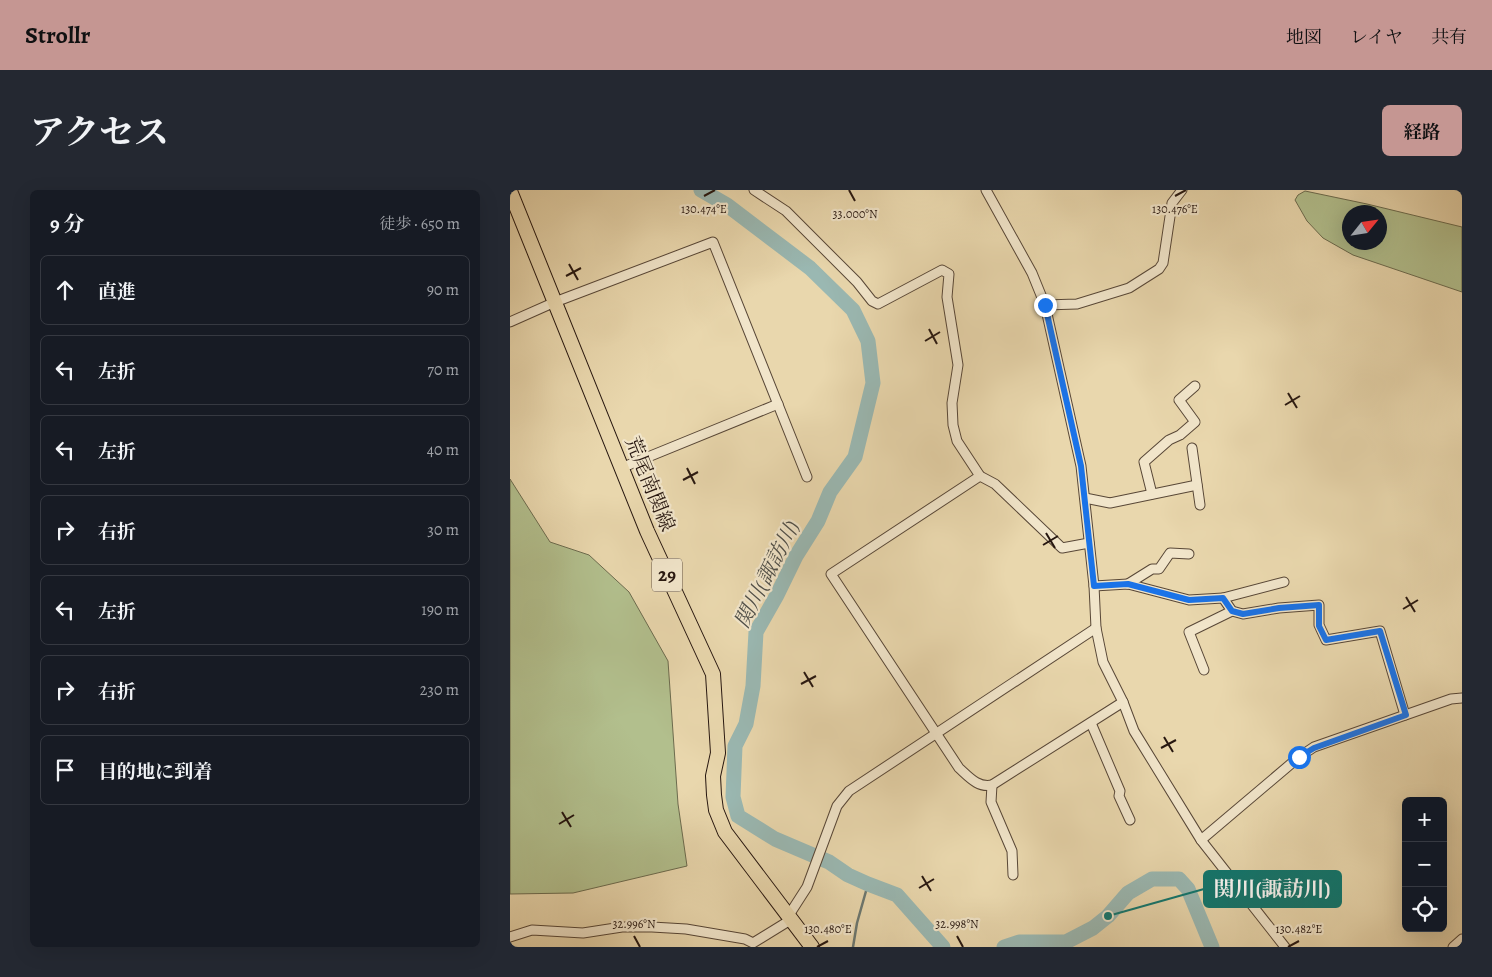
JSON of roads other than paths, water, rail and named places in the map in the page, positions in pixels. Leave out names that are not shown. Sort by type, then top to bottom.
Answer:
[{"type":"main road","name":"荒尾南関線","points":[[510,191],[647,531],[713,674],[718,753],[713,776],[716,810],[725,832],[812,947]]},
{"type":"street","points":[[754,190],[786,211],[857,282],[872,301],[878,304],[942,270],[948,274],[947,297],[958,365],[952,403],[953,425],[957,441],[980,476],[995,484],[1062,548],[1090,543]]},
{"type":"street","points":[[986,190],[1032,273],[1045,305],[1081,466],[1094,586],[1096,628],[1103,662],[1124,702],[1134,731],[1200,840],[1285,947]]},
{"type":"street","points":[[1045,305],[1077,304],[1129,288],[1159,269],[1163,263],[1172,203],[1182,190]]},
{"type":"street","points":[[510,322],[555,302],[712,242],[807,477]]},
{"type":"street","points":[[1152,494],[1144,462],[1169,440],[1180,435],[1195,422],[1179,400],[1195,386]]},
{"type":"street","points":[[621,468],[778,404]]},
{"type":"street","points":[[1192,448],[1200,505]]},
{"type":"street","points":[[980,476],[831,574],[959,768],[972,781],[985,787],[992,785],[1124,702]]},
{"type":"street","points":[[1085,498],[1110,503],[1197,485]]},
{"type":"street","points":[[1128,584],[1152,569],[1159,569],[1170,553],[1189,554]]},
{"type":"street","points":[[1094,586],[1128,584],[1189,600],[1223,598],[1284,582]]},
{"type":"street","points":[[1223,598],[1232,611],[1243,614],[1279,608],[1319,605],[1319,626],[1326,640],[1380,631],[1406,715]]},
{"type":"street","points":[[1204,670],[1189,632],[1232,611]]},
{"type":"street","points":[[510,937],[532,930],[583,933],[622,927],[652,927],[745,939],[753,943],[791,917],[807,887],[837,806],[849,791],[1096,628]]},
{"type":"street","points":[[1200,840],[1299,757],[1314,748],[1451,699],[1462,698]]},
{"type":"street","points":[[1091,724],[1120,791],[1118,796],[1130,820]]},
{"type":"street","points":[[992,785],[991,802],[1012,851],[1013,875]]},
{"type":"street","points":[[1452,947],[1462,939]]},
{"type":"waterway","name":"関川(諏訪川)","points":[[701,190],[727,205],[810,268],[853,310],[868,341],[873,383],[855,457],[830,492],[818,521],[796,556],[756,632],[753,686],[746,724],[735,746],[733,797],[738,816],[775,839],[829,862],[848,875],[897,895],[943,947]]},
{"type":"waterway","name":"関川(諏訪川)","points":[[1004,947],[1019,942],[1066,942],[1093,928],[1108,916],[1128,893],[1152,879],[1179,879],[1188,889],[1212,947]]},
{"type":"waterway","points":[[853,947],[857,923],[868,884]]},
{"type":"place","name":"関川(諏訪川)","points":[[1108,916]]}]
